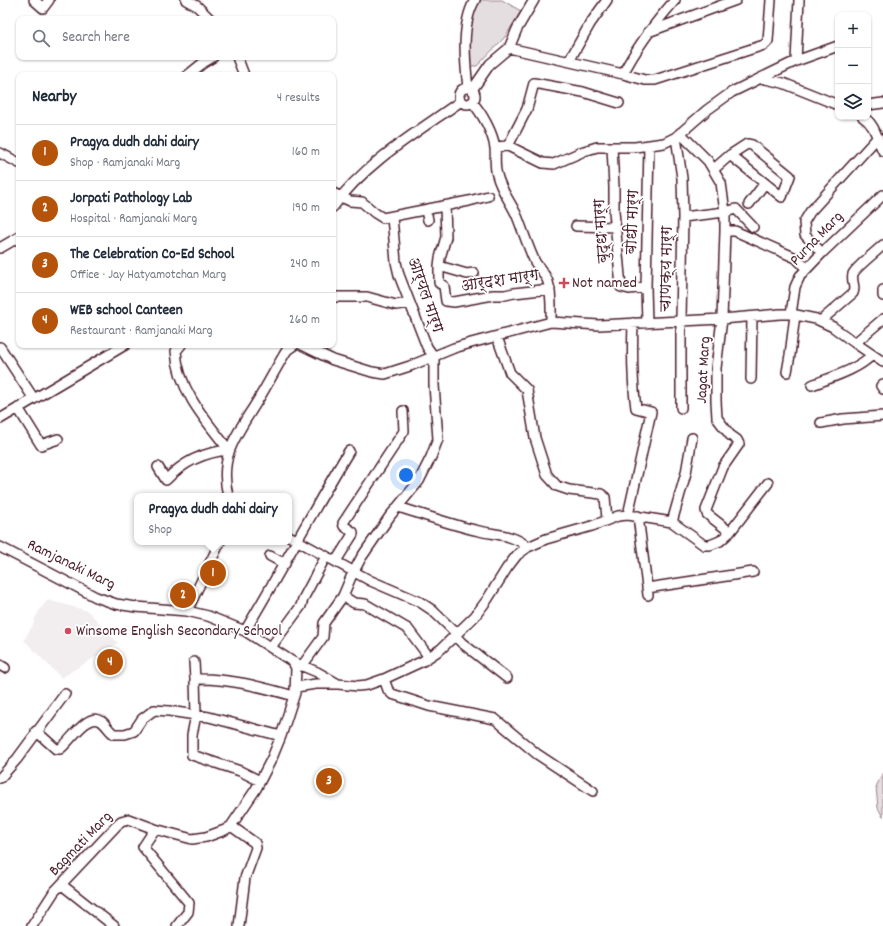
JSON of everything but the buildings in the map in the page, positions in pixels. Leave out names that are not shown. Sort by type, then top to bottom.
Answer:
[{"type":"street","points":[[34,0],[43,8],[49,0]]},
{"type":"street","points":[[186,0],[197,6],[207,16]]},
{"type":"street","points":[[475,0],[470,12],[465,51],[470,89],[475,96],[472,102],[467,104],[461,101],[459,96],[460,91],[470,89],[490,64],[509,48],[517,29],[534,0]]},
{"type":"street","points":[[568,61],[590,24],[607,0]]},
{"type":"street","points":[[623,74],[637,48],[648,32],[675,0]]},
{"type":"street","points":[[509,48],[645,80],[660,79],[764,45],[768,41],[771,0]]},
{"type":"street","points":[[796,61],[799,0]]},
{"type":"street","points":[[648,32],[732,1]]},
{"type":"street","points":[[495,147],[508,146],[543,163],[549,164],[561,162],[590,148],[649,146],[664,143],[678,135],[719,100],[747,84],[796,61],[835,47]]},
{"type":"street","points":[[192,72],[208,60]]},
{"type":"street","points":[[238,60],[243,72]]},
{"type":"street","points":[[761,78],[783,83],[835,104]]},
{"type":"street","points":[[508,146],[527,109],[534,83],[583,92],[619,103]]},
{"type":"street","points":[[461,101],[382,156],[337,195],[350,201],[362,202],[382,218],[488,196]]},
{"type":"street","points":[[472,102],[486,123],[495,147],[495,163],[502,190],[517,215],[536,263],[548,281],[550,289],[551,322]]},
{"type":"street","points":[[871,105],[883,103]]},
{"type":"street","points":[[868,120],[878,137],[883,151]]},
{"type":"street","name":"Jagat Marg","points":[[678,135],[708,161],[714,169],[721,183],[725,212],[722,319],[716,368],[717,418],[730,436],[737,440],[739,444],[723,467],[706,510],[707,514],[730,532]]},
{"type":"street","name":"चाणक्य मार्ग","points":[[678,135],[682,178],[683,217],[681,408]]},
{"type":"street","points":[[822,252],[805,235],[804,222],[810,212],[878,137]]},
{"type":"street","points":[[714,169],[730,155],[747,144],[752,145],[790,176],[782,197],[730,155]]},
{"type":"street","name":"बोधी मार्ग","points":[[647,323],[646,287],[649,146]]},
{"type":"street","name":"बुद्ध मार्ग","points":[[612,147],[621,287],[629,289],[646,287]]},
{"type":"street","points":[[0,153],[16,161]]},
{"type":"street","points":[[749,204],[765,183]]},
{"type":"street","name":"Purna Marg","points":[[787,372],[790,355],[795,287],[800,276],[822,252],[883,195]]},
{"type":"street","points":[[445,206],[446,236],[439,266],[470,271]]},
{"type":"street","name":"चाणक्य मार्ग","points":[[683,217],[725,212],[736,209],[753,227]]},
{"type":"street","points":[[426,210],[428,220]]},
{"type":"street","name":"आर्यल मार्ग","points":[[392,217],[398,275],[427,347],[434,357]]},
{"type":"street","points":[[576,226],[616,227]]},
{"type":"street","points":[[725,231],[735,231],[796,258],[806,268]]},
{"type":"street","points":[[0,248],[16,239]]},
{"type":"street","points":[[821,321],[853,294],[855,290],[852,275],[883,245]]},
{"type":"street","name":"आर्दश मार्ग","points":[[439,266],[439,283],[444,286],[446,301],[454,302],[492,295],[505,295],[550,289]]},
{"type":"street","points":[[883,290],[883,296]]},
{"type":"street","points":[[336,298],[367,297],[396,305],[410,303]]},
{"type":"street","points":[[308,348],[333,360],[379,374],[392,373],[454,348],[551,322],[599,324],[647,323],[793,315],[821,321],[833,327],[883,362]]},
{"type":"street","points":[[751,379],[752,317]]},
{"type":"street","points":[[855,343],[883,318]]},
{"type":"street","points":[[628,515],[651,412],[636,408],[633,382],[633,323]]},
{"type":"street","points":[[497,337],[510,373],[527,390],[535,438],[547,475],[557,486],[569,490],[601,494],[605,497],[607,519]]},
{"type":"street","points":[[0,347],[34,400]]},
{"type":"street","points":[[0,419],[120,348]]},
{"type":"street","points":[[178,348],[176,351],[177,359],[186,390],[198,409],[229,450]]},
{"type":"street","points":[[228,493],[225,477],[229,450],[241,426],[287,350],[290,348]]},
{"type":"street","points":[[812,386],[852,369],[866,361],[872,355]]},
{"type":"street","points":[[302,666],[323,637],[324,623],[343,596],[353,572],[378,533],[419,481],[432,457],[438,439],[434,385],[434,357]]},
{"type":"street","points":[[883,384],[881,386],[883,389]]},
{"type":"street","points":[[18,408],[41,445],[58,439]]},
{"type":"street","points":[[336,561],[353,534],[353,532],[344,526],[343,523],[404,431],[403,411]]},
{"type":"street","points":[[821,423],[843,419],[883,416]]},
{"type":"street","points":[[672,522],[686,473],[692,438]]},
{"type":"street","points":[[158,467],[166,480],[181,465],[214,452],[229,450]]},
{"type":"street","points":[[349,451],[316,505],[293,538],[353,572],[420,602],[432,610],[456,635],[462,644],[507,678]]},
{"type":"street","name":"Ramjanaki Marg","points":[[0,547],[96,597],[116,604],[187,611],[208,616],[245,631],[293,662],[317,672],[338,684],[367,685],[384,679],[429,657],[441,649],[475,616],[507,568],[517,556],[528,547],[546,538],[592,526],[607,519],[628,515],[672,522],[704,545],[710,545],[720,541],[730,532],[768,483]]},
{"type":"street","points":[[398,507],[479,531],[503,535],[521,541],[528,547]]},
{"type":"street","points":[[638,516],[648,592],[753,572]]},
{"type":"street","points":[[187,611],[219,545]]},
{"type":"street","points":[[245,631],[285,564],[291,545]]},
{"type":"street","points":[[270,556],[285,564]]},
{"type":"street","points":[[271,647],[301,606],[303,599],[326,556]]},
{"type":"street","points":[[343,596],[354,603],[365,604],[408,629],[429,657]]},
{"type":"street","points":[[194,662],[196,715],[192,735],[192,755],[240,771],[260,781]]},
{"type":"street","points":[[239,926],[245,878],[256,848],[255,843],[231,826],[260,781],[272,758],[296,687],[296,668],[293,662]]},
{"type":"street","points":[[195,679],[212,678],[242,683],[294,696]]},
{"type":"street","points":[[384,679],[388,690],[392,694],[429,706],[495,719],[537,754],[593,791]]},
{"type":"street","points":[[296,687],[316,684],[338,684]]},
{"type":"street","points":[[0,778],[11,766],[65,694]]},
{"type":"street","points":[[36,731],[56,749],[60,749],[87,721],[93,719],[101,721],[114,734],[124,734],[134,731],[142,719],[154,710],[169,710],[209,716],[280,736]]},
{"type":"street","name":"Bagmati Marg","points":[[32,926],[54,892],[121,820],[128,819],[155,829],[192,839],[206,837],[225,830],[231,826]]},
{"type":"street","points":[[155,829],[143,847],[189,902],[188,912],[177,926]]},
{"type":"street","points":[[62,885],[114,926]]},
{"type":"shaded area","name":"Winsome English Secondary School","points":[[48,600],[88,611],[118,643],[61,678],[24,640],[41,608]]},
{"type":"green space","points":[[480,0],[502,0],[521,11],[505,37],[477,66],[469,66],[472,24],[476,8]]},
{"type":"green space","points":[[883,772],[883,817],[878,808],[876,787]]},
{"type":"place","name":"Not named","points":[[564,283]]},
{"type":"place","name":"Pragya dudh dahi dairy","points":[[213,573]]},
{"type":"place","name":"Jorpati Pathology Lab","points":[[183,595]]},
{"type":"place","name":"Winsome English Secondary School","points":[[68,631]]},
{"type":"place","name":"WEB school Canteen","points":[[110,662]]},
{"type":"place","name":"The Celebration Co-Ed School","points":[[329,781]]}]
